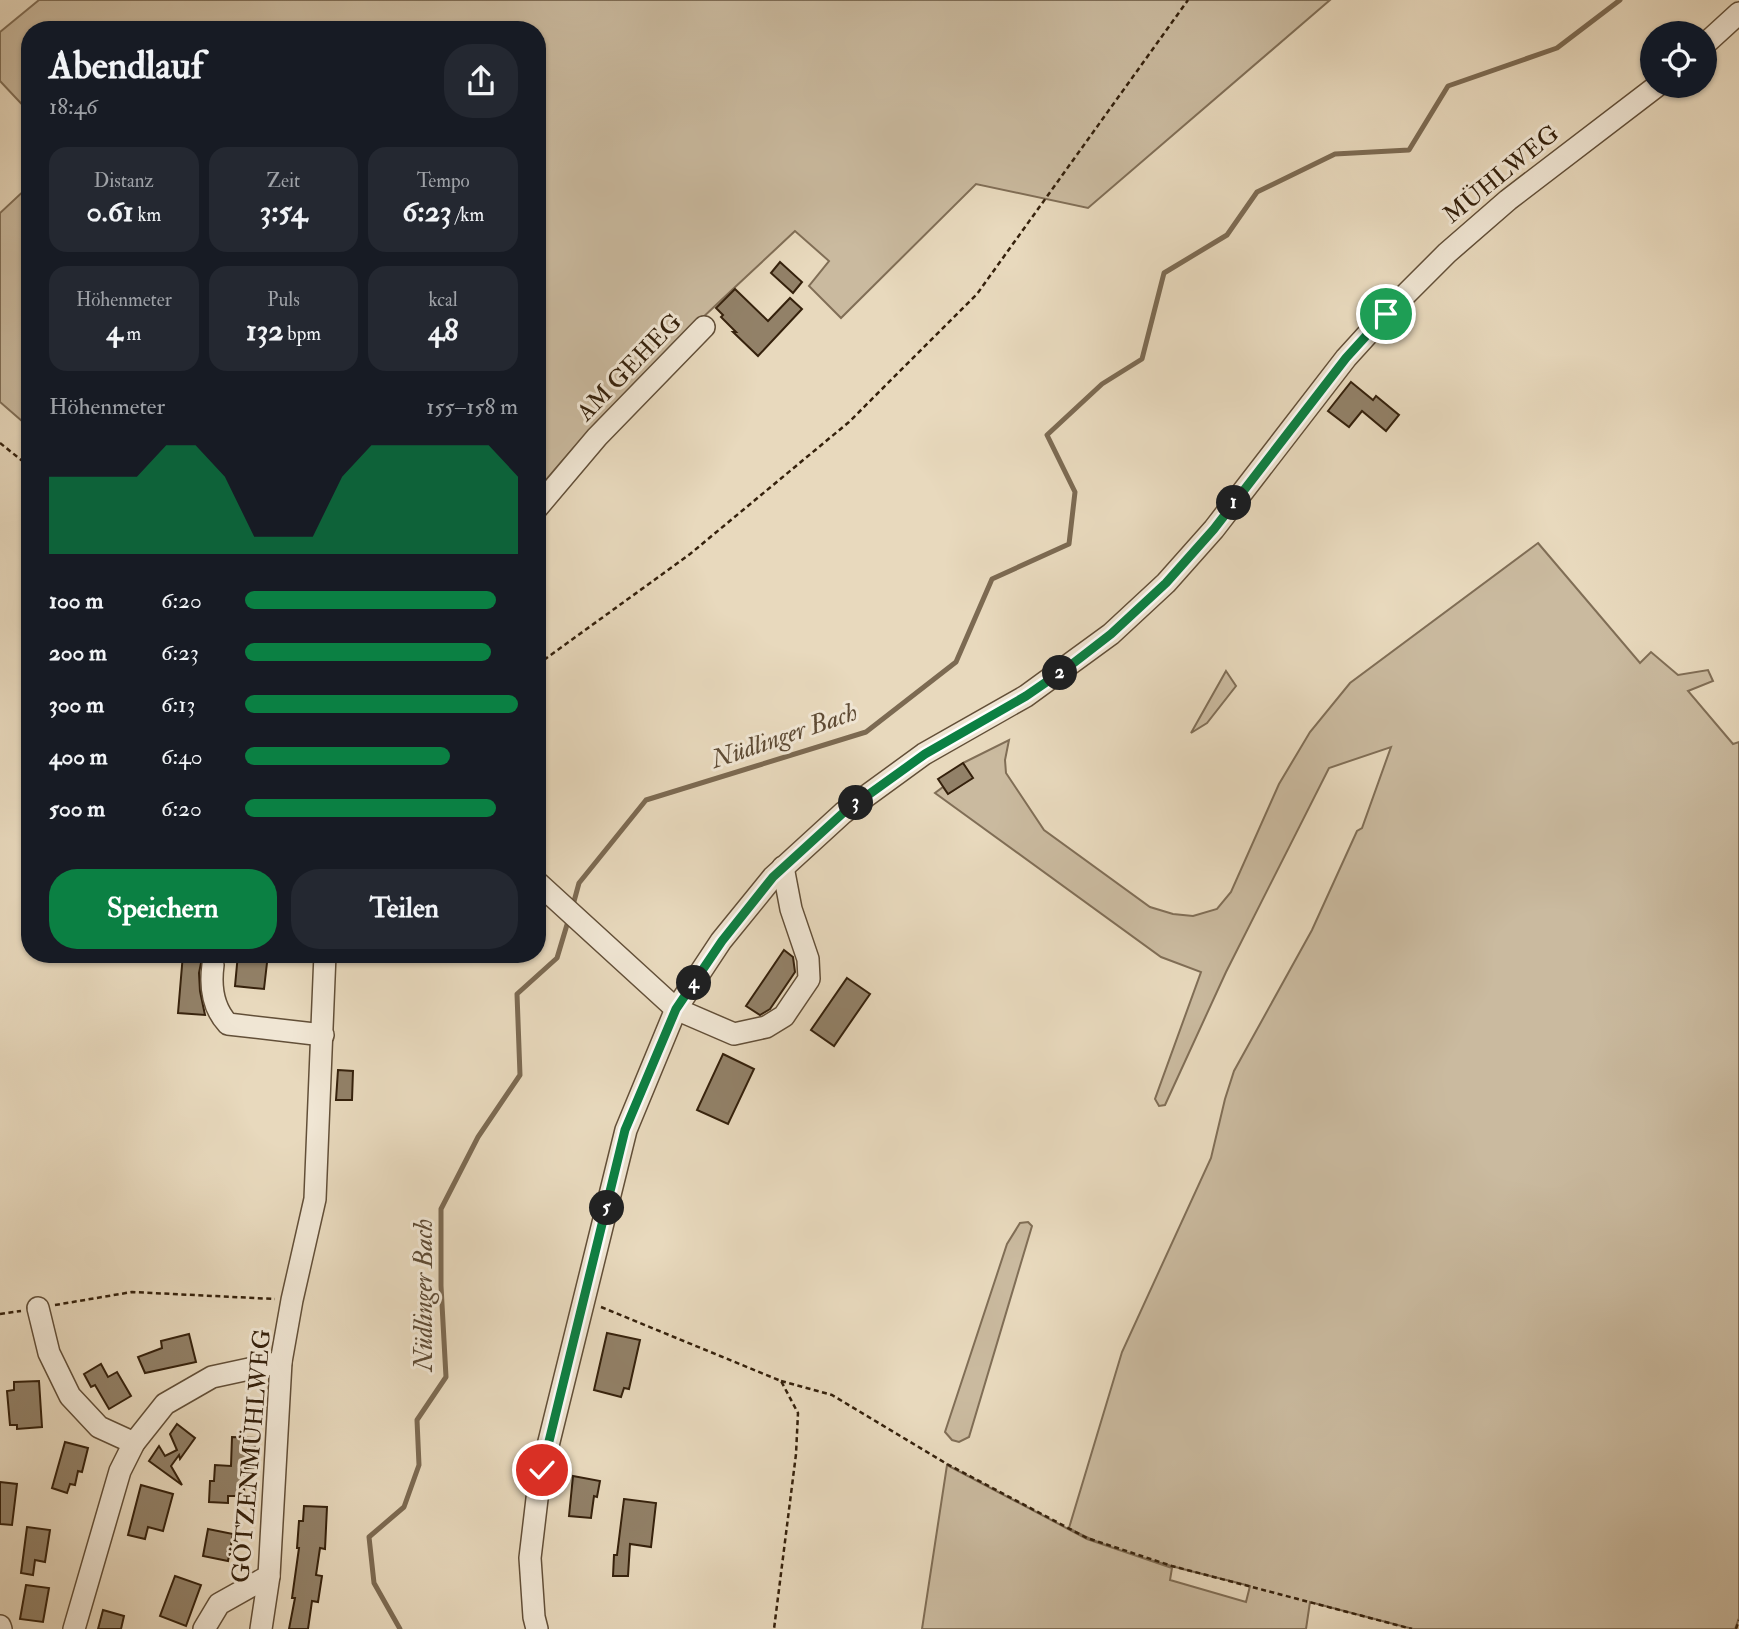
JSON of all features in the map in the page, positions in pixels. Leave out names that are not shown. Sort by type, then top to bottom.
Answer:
[{"type":"street","points":[[1717,33],[1739,13]]},
{"type":"street","name":"MÜHLWEG","points":[[537,1629],[530,1558],[539,1482],[625,1130],[676,1009],[722,941],[783,867],[843,813],[925,754],[1026,696],[1111,634],[1166,583],[1214,529],[1346,358],[1386,314],[1447,253],[1508,200],[1641,98]]},
{"type":"street","name":"AM GEHEG","points":[[546,497],[597,436],[704,327]]},
{"type":"street","points":[[546,891],[676,1009],[734,1034],[766,1027],[784,1016],[809,979],[808,959],[791,909],[783,867]]},
{"type":"street","name":"GÖTZENMÜHLWEG","points":[[261,1629],[269,1576],[281,1362],[315,1199],[324,963]]},
{"type":"street","points":[[214,965],[211,981],[218,1012],[228,1024],[323,1035]]},
{"type":"street","points":[[38,1308],[49,1353],[70,1396],[99,1427],[134,1443]]},
{"type":"street","points":[[74,1629],[120,1471],[134,1443],[165,1404],[212,1377],[281,1362]]},
{"type":"street","points":[[204,1629],[219,1604],[269,1576]]},
{"type":"path","points":[[546,658],[690,554],[849,422],[977,294],[1188,0]]},
{"type":"path","points":[[0,443],[21,460]]},
{"type":"path","points":[[38,1308],[132,1292],[292,1300]]},
{"type":"path","points":[[585,1300],[781,1381],[832,1395],[947,1464],[1087,1538],[1172,1566],[1412,1629]]},
{"type":"path","points":[[774,1629],[796,1454],[798,1413],[781,1381]]},
{"type":"path","points":[[1736,1629],[1739,1620]]},
{"type":"shaded area","points":[[39,0],[1330,0],[1088,208],[976,184],[841,318],[809,286],[829,261],[795,231],[629,389],[546,480],[546,21],[21,21],[21,103],[0,81],[0,32]]},
{"type":"shaded area","points":[[21,193],[21,420],[0,402],[0,213]]},
{"type":"shaded area","points":[[1538,543],[1640,663],[1651,652],[1678,675],[1708,670],[1713,681],[1688,691],[1733,744],[1739,742],[1739,1618],[1735,1629],[1413,1629],[1310,1602],[1306,1629],[922,1629],[947,1465],[1087,1539],[1114,1548],[1069,1528],[1122,1352],[1211,1158],[1234,1071],[1312,930],[1357,831],[1362,828],[1391,747],[1329,768],[1226,972],[1165,1105],[1159,1106],[1155,1099],[1201,972],[1161,957],[935,793],[943,787],[948,794],[972,778],[963,763],[1009,740],[1005,760],[1006,773],[1044,830],[1150,907],[1173,914],[1193,916],[1217,909],[1231,892],[1279,784],[1310,732],[1350,683]],"holes":[[[1138,1556],[1250,1586],[1246,1602],[1170,1580],[1172,1568]]]},
{"type":"shaded area","points":[[1226,671],[1236,686],[1207,723],[1191,733]]},
{"type":"shaded area","points":[[1028,1222],[1032,1226],[969,1437],[959,1442],[952,1440],[945,1432],[1007,1244],[1020,1223]]},
{"type":"building","points":[[780,262],[802,282],[793,293],[771,273]]},
{"type":"building","points":[[735,289],[768,321],[790,298],[802,309],[758,356],[733,332],[736,332],[716,308]]},
{"type":"building","points":[[1351,382],[1373,400],[1376,396],[1399,415],[1386,431],[1362,411],[1349,427],[1328,411]]},
{"type":"building","points":[[963,763],[973,778],[948,794],[938,779]]},
{"type":"building","points":[[784,950],[793,957],[795,972],[770,1009],[760,1015],[746,1006]]},
{"type":"building","points":[[182,963],[201,963],[200,991],[205,1015],[178,1013]]},
{"type":"building","points":[[237,963],[267,963],[264,989],[235,986]]},
{"type":"building","points":[[847,978],[870,994],[834,1046],[811,1030]]},
{"type":"building","points":[[723,1054],[754,1069],[728,1124],[697,1110]]},
{"type":"building","points":[[338,1070],[353,1071],[352,1100],[336,1100]]},
{"type":"building","points":[[607,1333],[640,1340],[629,1389],[624,1388],[621,1397],[594,1390]]},
{"type":"building","points":[[189,1334],[196,1362],[145,1373],[138,1357],[162,1348],[161,1341]]},
{"type":"building","points":[[101,1364],[108,1377],[117,1372],[131,1396],[109,1409],[95,1385],[91,1387],[84,1374]]},
{"type":"building","points":[[39,1381],[42,1427],[17,1429],[17,1425],[10,1425],[7,1391],[14,1390],[14,1382]]},
{"type":"building","points":[[177,1424],[195,1438],[180,1459],[179,1455],[171,1466],[182,1485],[149,1461],[159,1446],[165,1456],[177,1450],[170,1434]]},
{"type":"building","points":[[232,1437],[255,1438],[254,1468],[245,1468],[244,1496],[228,1496],[228,1503],[209,1502],[210,1481],[214,1481],[215,1465],[231,1466]]},
{"type":"building","points":[[65,1442],[88,1448],[82,1472],[78,1471],[75,1485],[70,1484],[67,1493],[52,1488]]},
{"type":"building","points":[[573,1476],[600,1481],[597,1497],[594,1496],[591,1518],[569,1516]]},
{"type":"building","points":[[0,1482],[17,1484],[12,1525],[0,1524]]},
{"type":"building","points":[[141,1485],[173,1494],[163,1531],[148,1527],[145,1539],[128,1535]]},
{"type":"building","points":[[624,1499],[656,1503],[651,1547],[630,1544],[628,1576],[613,1576],[614,1555],[617,1555]]},
{"type":"building","points":[[304,1506],[327,1507],[325,1549],[320,1548],[316,1575],[322,1576],[318,1602],[312,1601],[308,1629],[289,1629],[295,1598],[292,1598],[299,1548],[299,1521],[303,1521]]},
{"type":"building","points":[[27,1527],[50,1530],[45,1562],[35,1560],[33,1575],[21,1573]]},
{"type":"building","points":[[208,1529],[233,1534],[228,1561],[203,1556]]},
{"type":"building","points":[[175,1576],[201,1585],[186,1626],[160,1616]]},
{"type":"building","points":[[26,1585],[49,1588],[43,1622],[20,1619]]},
{"type":"building","points":[[103,1610],[124,1616],[121,1629],[98,1629]]},
{"type":"waterway","name":"Nüdlinger Bach","points":[[573,905],[579,883],[646,800],[866,732],[956,662],[992,579],[1069,544],[1075,492],[1047,435],[1102,384],[1142,359],[1164,273],[1227,235],[1257,192],[1335,154],[1409,150],[1448,86],[1557,48],[1620,0]]},
{"type":"waterway","name":"Nüdlinger Bach","points":[[400,1629],[374,1583],[369,1537],[404,1507],[419,1465],[417,1420],[446,1377],[441,1286],[441,1209],[478,1137],[520,1075],[517,994],[557,958],[569,918]]},
{"type":"route","points":[[542,1470],[625,1130],[676,1009],[722,941],[773,877],[843,813],[925,754],[1026,696],[1071,665],[1111,634],[1166,583],[1214,529],[1346,358],[1386,314]]}]
